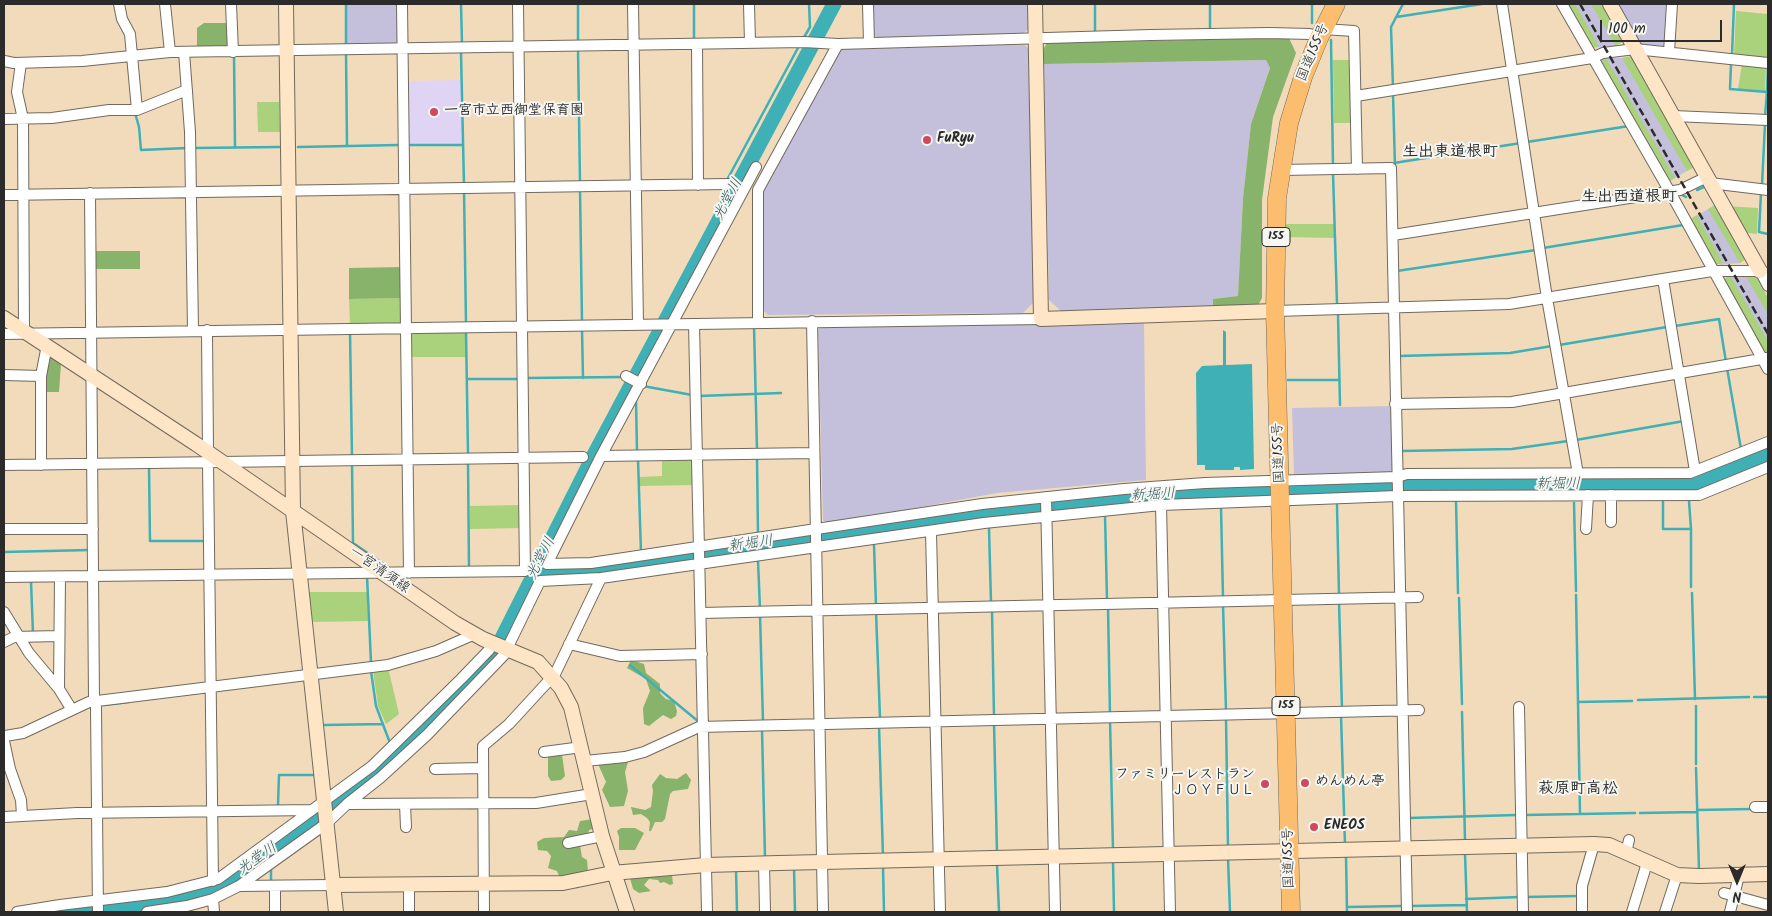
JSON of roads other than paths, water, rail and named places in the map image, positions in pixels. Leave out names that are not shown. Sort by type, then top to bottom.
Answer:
[{"type":"highway","name":"国道155号","points":[[1291,912],[1282,500],[1275,311],[1277,198],[1289,123],[1303,77],[1321,33],[1336,4]]},
{"type":"street","points":[[119,4],[122,19],[130,34],[137,110]]},
{"type":"street","points":[[165,4],[170,52]]},
{"type":"street","points":[[231,4],[233,52]]},
{"type":"street","points":[[286,4],[293,511],[320,806],[327,822],[336,912]]},
{"type":"street","points":[[402,4],[410,572]]},
{"type":"street","points":[[4,577],[526,571],[518,4]]},
{"type":"street","points":[[634,4],[638,324]]},
{"type":"street","points":[[749,4],[750,44]]},
{"type":"street","points":[[868,4],[869,43]]},
{"type":"street","points":[[1035,4],[1041,319]]},
{"type":"street","points":[[1502,4],[1547,298],[1578,474]]},
{"type":"street","points":[[1562,4],[1670,192],[1712,271],[1766,358],[1768,369]]},
{"type":"street","points":[[1610,4],[1708,180],[1764,272],[1768,286]]},
{"type":"street","points":[[1669,52],[1672,4]]},
{"type":"street","points":[[4,61],[21,63],[82,61],[129,58],[132,54],[170,52],[804,42],[838,44],[1036,37],[1310,34],[1354,31],[1357,169]]},
{"type":"street","points":[[758,322],[758,190],[838,44]]},
{"type":"street","points":[[697,45],[698,185]]},
{"type":"street","points":[[1356,96],[1592,58],[1603,53],[1635,49],[1768,63]]},
{"type":"street","points":[[184,52],[191,192],[193,330]]},
{"type":"street","points":[[21,63],[17,92],[23,119],[25,332]]},
{"type":"street","points":[[4,119],[52,118],[109,110],[137,110],[187,90]]},
{"type":"street","points":[[1674,116],[1768,120]]},
{"type":"street","points":[[756,167],[601,456],[547,564],[591,563],[1046,496],[1205,483],[1397,478],[1407,474],[1690,473],[1768,442]]},
{"type":"street","points":[[1281,170],[1392,168],[1395,404],[1408,912]]},
{"type":"street","points":[[1393,235],[1670,192],[1708,180],[1768,190]]},
{"type":"street","points":[[4,195],[728,184]]},
{"type":"street","points":[[90,193],[98,905]]},
{"type":"street","points":[[4,334],[25,332],[1041,319],[1510,304],[1712,271],[1764,272]]},
{"type":"street","points":[[1664,279],[1695,471]]},
{"type":"street","name":"一宮清須線","points":[[4,318],[92,374],[212,459],[293,511],[420,600],[475,634],[538,662],[552,676],[571,707],[582,746],[602,836],[612,872],[627,912]]},
{"type":"street","points":[[812,321],[823,912]]},
{"type":"street","points":[[694,324],[707,912]]},
{"type":"street","points":[[207,330],[212,459],[209,575],[213,881]]},
{"type":"street","points":[[41,465],[41,376],[47,345]]},
{"type":"street","points":[[1395,404],[1512,402],[1766,358]]},
{"type":"street","points":[[4,375],[41,376]]},
{"type":"street","points":[[626,376],[641,384]]},
{"type":"street","points":[[601,456],[814,453]]},
{"type":"street","points":[[4,465],[92,464],[212,459],[292,461],[582,457]]},
{"type":"street","points":[[147,912],[187,906],[213,898],[239,886],[327,822],[380,778],[427,735],[499,645],[540,581],[601,578],[1046,516],[1160,504],[1397,494],[1699,495],[1768,467]]},
{"type":"street","points":[[1586,529],[1588,495]]},
{"type":"street","points":[[1611,495],[1611,522]]},
{"type":"street","points":[[1046,496],[1054,912]]},
{"type":"street","points":[[1160,504],[1170,912]]},
{"type":"street","points":[[4,529],[93,528]]},
{"type":"street","points":[[930,532],[940,912]]},
{"type":"street","points":[[563,564],[563,580]]},
{"type":"street","points":[[59,690],[60,577]]},
{"type":"street","points":[[484,912],[482,746],[509,724],[552,676],[601,578]]},
{"type":"street","points":[[700,613],[1418,597]]},
{"type":"street","points":[[4,612],[19,637],[72,710]]},
{"type":"street","points":[[22,815],[16,782],[7,770],[4,738],[23,733],[72,710],[95,702],[388,664],[436,651],[475,634]]},
{"type":"street","points":[[4,642],[19,637],[60,636]]},
{"type":"street","points":[[569,644],[620,656],[702,654]]},
{"type":"street","points":[[17,912],[98,905],[167,892],[213,881],[232,871],[320,806],[396,744],[489,650],[499,645]]},
{"type":"street","points":[[1519,707],[1523,912]]},
{"type":"street","points":[[585,761],[625,757],[644,752],[698,727],[1420,710]]},
{"type":"street","points":[[544,752],[582,746]]},
{"type":"street","points":[[435,769],[482,768]]},
{"type":"street","points":[[347,804],[543,803],[592,794]]},
{"type":"street","points":[[405,804],[406,827]]},
{"type":"street","points":[[4,817],[98,812],[212,811],[320,806]]},
{"type":"street","points":[[1755,807],[1768,807]]},
{"type":"street","points":[[568,843],[602,836]]},
{"type":"street","points":[[1582,912],[1582,886],[1594,844]]},
{"type":"street","points":[[239,886],[563,883],[612,872],[706,865],[1594,844],[1628,847],[1647,863],[1677,874],[1768,874]]},
{"type":"street","points":[[764,863],[765,912]]},
{"type":"street","points":[[1632,912],[1647,863]]},
{"type":"street","points":[[1665,912],[1677,874]]},
{"type":"street","points":[[1730,912],[1729,895],[1739,875]]},
{"type":"street","points":[[409,885],[409,912]]},
{"type":"street","points":[[275,886],[275,912]]},
{"type":"street","points":[[1729,895],[1768,905]]},
{"type":"street","points":[[213,898],[214,912]]},
{"type":"water","points":[[1223,330],[1226,332],[1226,365],[1252,364],[1254,469],[1240,470],[1240,467],[1234,467],[1234,470],[1205,470],[1205,465],[1197,465],[1196,373],[1202,366],[1223,365]]},
{"type":"waterway","points":[[346,4],[346,46]]},
{"type":"waterway","points":[[461,4],[462,44]]},
{"type":"waterway","points":[[578,4],[578,42]]},
{"type":"waterway","points":[[694,4],[694,41]]},
{"type":"waterway","points":[[803,39],[810,27],[809,4]]},
{"type":"waterway","name":"光堂川","points":[[62,912],[137,905],[180,898],[222,886],[346,798],[399,751],[495,652],[594,455],[834,4]]},
{"type":"waterway","points":[[1095,4],[1095,32]]},
{"type":"waterway","points":[[1210,4],[1210,29]]},
{"type":"waterway","points":[[1312,4],[1312,23]]},
{"type":"waterway","points":[[1393,87],[1391,27],[1403,4]]},
{"type":"waterway","points":[[1396,17],[1482,4]]},
{"type":"waterway","points":[[1732,55],[1734,4]]},
{"type":"waterway","points":[[1331,40],[1333,166]]},
{"type":"waterway","points":[[727,180],[799,46]]},
{"type":"waterway","points":[[578,49],[580,183]]},
{"type":"waterway","points":[[461,52],[464,185]]},
{"type":"waterway","points":[[346,53],[347,146]]},
{"type":"waterway","points":[[234,55],[235,147]]},
{"type":"waterway","points":[[1731,64],[1730,89],[1767,92],[1765,116]]},
{"type":"waterway","points":[[1767,92],[1768,66]]},
{"type":"waterway","points":[[1393,93],[1395,168]]},
{"type":"waterway","points":[[135,113],[139,127],[141,150],[187,148]]},
{"type":"waterway","points":[[1762,185],[1765,124]]},
{"type":"waterway","points":[[1527,142],[1629,126]]},
{"type":"waterway","points":[[1394,163],[1521,143]]},
{"type":"waterway","points":[[298,147],[399,145]]},
{"type":"waterway","points":[[407,145],[463,145]]},
{"type":"waterway","points":[[194,148],[279,147]]},
{"type":"waterway","points":[[1333,173],[1337,304]]},
{"type":"waterway","points":[[1697,190],[1706,186]]},
{"type":"waterway","points":[[580,189],[582,322]]},
{"type":"waterway","points":[[464,190],[466,324]]},
{"type":"waterway","points":[[1761,193],[1759,232],[1768,234]]},
{"type":"waterway","points":[[1682,195],[1686,197]]},
{"type":"waterway","points":[[1543,248],[1683,225],[1684,227]]},
{"type":"waterway","points":[[1397,271],[1536,250]]},
{"type":"waterway","points":[[1338,315],[1340,405]]},
{"type":"waterway","points":[[1675,326],[1719,319],[1726,362]]},
{"type":"waterway","points":[[754,326],[757,450]]},
{"type":"waterway","points":[[1559,345],[1667,327]]},
{"type":"waterway","points":[[582,329],[583,378]]},
{"type":"waterway","points":[[466,331],[468,454]]},
{"type":"waterway","points":[[350,332],[352,457]]},
{"type":"waterway","points":[[1399,356],[1510,353],[1552,346]]},
{"type":"waterway","points":[[1727,368],[1741,449]]},
{"type":"waterway","points":[[526,378],[622,377]]},
{"type":"waterway","points":[[467,379],[520,379]]},
{"type":"waterway","points":[[1288,380],[1339,380]]},
{"type":"waterway","points":[[643,386],[692,395]]},
{"type":"waterway","points":[[699,396],[781,393]]},
{"type":"waterway","points":[[636,400],[637,452]]},
{"type":"waterway","points":[[1576,440],[1684,421]]},
{"type":"waterway","points":[[1401,451],[1512,449],[1568,441]]},
{"type":"waterway","name":"新堀川","points":[[537,570],[582,570],[867,531],[976,513],[1128,497],[1336,486],[1696,485],[1768,455]]},
{"type":"waterway","points":[[757,458],[758,535]]},
{"type":"waterway","points":[[638,459],[641,553]]},
{"type":"waterway","points":[[468,462],[469,568]]},
{"type":"waterway","points":[[352,464],[353,543],[391,569]]},
{"type":"waterway","points":[[149,467],[150,541],[206,541]]},
{"type":"waterway","name":"新堀川","points":[[1576,481],[1576,486]]},
{"type":"waterway","name":"新堀川","points":[[1690,489],[1691,485]]},
{"type":"waterway","points":[[1456,500],[1458,593]]},
{"type":"waterway","points":[[1689,501],[1691,529]]},
{"type":"waterway","points":[[1663,502],[1663,529],[1691,529],[1691,587]]},
{"type":"waterway","points":[[1574,503],[1576,591]]},
{"type":"waterway","points":[[1337,505],[1339,595]]},
{"type":"waterway","points":[[1221,507],[1223,598]]},
{"type":"waterway","name":"新堀川","points":[[989,511],[989,516]]},
{"type":"waterway","points":[[1105,514],[1107,600]]},
{"type":"waterway","points":[[989,528],[991,603]]},
{"type":"waterway","name":"新堀川","points":[[873,529],[874,534]]},
{"type":"waterway","points":[[874,545],[876,606]]},
{"type":"waterway","points":[[4,552],[90,550]]},
{"type":"waterway","points":[[758,561],[760,609]]},
{"type":"waterway","points":[[367,576],[371,662]]},
{"type":"waterway","points":[[31,581],[33,634]]},
{"type":"waterway","points":[[1692,593],[1695,699]]},
{"type":"waterway","points":[[1576,595],[1578,702],[1632,701]]},
{"type":"waterway","points":[[1459,598],[1462,704]]},
{"type":"waterway","points":[[1339,601],[1342,709]]},
{"type":"waterway","points":[[1223,604],[1226,711]]},
{"type":"waterway","points":[[1108,607],[1110,715]]},
{"type":"waterway","points":[[992,610],[994,717]]},
{"type":"waterway","points":[[876,612],[880,718]]},
{"type":"waterway","points":[[760,615],[763,722]]},
{"type":"waterway","points":[[630,665],[699,722]]},
{"type":"waterway","points":[[371,671],[376,706],[390,743]]},
{"type":"waterway","points":[[1638,700],[1749,697]]},
{"type":"waterway","points":[[1754,697],[1768,697]]},
{"type":"waterway","points":[[104,705],[129,702]]},
{"type":"waterway","points":[[1578,702],[1580,814]]},
{"type":"waterway","points":[[1696,706],[1696,764]]},
{"type":"waterway","points":[[1462,712],[1465,841]]},
{"type":"waterway","points":[[1341,715],[1345,845]]},
{"type":"waterway","points":[[1226,718],[1228,848]]},
{"type":"waterway","points":[[1110,720],[1113,850]]},
{"type":"waterway","points":[[994,723],[997,853]]},
{"type":"waterway","points":[[325,725],[383,724]]},
{"type":"waterway","points":[[879,726],[883,857]]},
{"type":"waterway","points":[[762,729],[765,858]]},
{"type":"waterway","points":[[1696,768],[1699,870]]},
{"type":"waterway","points":[[278,805],[279,775],[313,775]]},
{"type":"waterway","points":[[1697,810],[1752,809]]},
{"type":"waterway","points":[[1640,813],[1697,812]]},
{"type":"waterway","points":[[1524,815],[1635,813]]},
{"type":"waterway","points":[[1408,818],[1517,815]]},
{"type":"waterway","points":[[1465,853],[1467,912]]},
{"type":"waterway","points":[[1346,856],[1347,912]]},
{"type":"waterway","points":[[1228,858],[1230,912]]},
{"type":"waterway","points":[[1113,861],[1114,912]]},
{"type":"waterway","points":[[997,864],[999,912]]},
{"type":"waterway","points":[[271,866],[271,882]]},
{"type":"waterway","points":[[883,866],[884,912]]},
{"type":"waterway","points":[[794,867],[795,912]]},
{"type":"waterway","points":[[736,869],[737,912]]},
{"type":"waterway","points":[[1525,897],[1579,896]]},
{"type":"waterway","points":[[1466,899],[1520,897]]},
{"type":"waterway","points":[[1410,906],[1466,905]]},
{"type":"waterway","points":[[1347,907],[1403,906]]},
{"type":"railway","points":[[1580,4],[1768,334]]},
{"type":"place","name":"一宮市立西御堂保育園","points":[[434,112]]},
{"type":"place","name":"FuRyu","points":[[927,140]]},
{"type":"place","name":"めんめん亭","points":[[1305,783]]},
{"type":"place","name":"ファミリーレストラン ＪＯＹＦＵＬ","points":[[1265,784]]},
{"type":"place","name":"ENEOS","points":[[1314,827]]},
{"type":"district","name":"生出東道根町","points":[[1450,153]]},
{"type":"district","name":"生出西道根町","points":[[1629,198]]},
{"type":"district","name":"萩原町高松","points":[[1578,790]]}]
